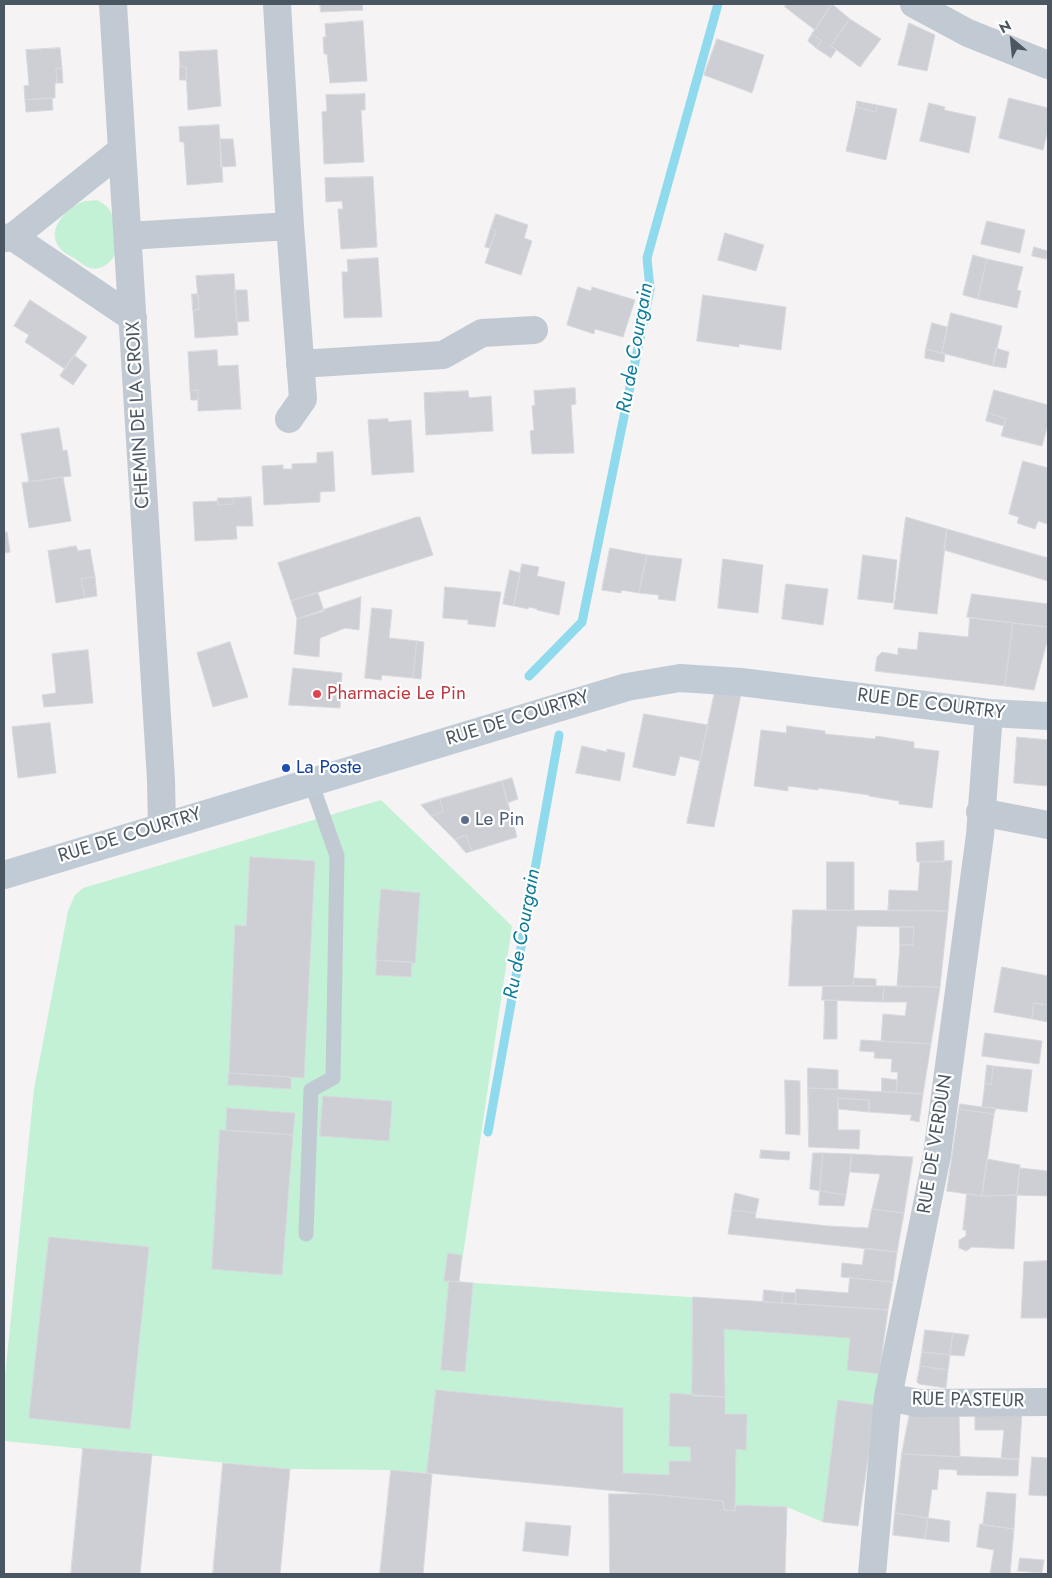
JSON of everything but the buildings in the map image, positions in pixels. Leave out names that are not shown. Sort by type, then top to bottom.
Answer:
[{"type":"street","name":"CHEMIN DE LA CROIX","points":[[113,4],[161,780],[162,826]]},
{"type":"street","points":[[277,4],[290,226],[303,399],[289,419]]},
{"type":"street","points":[[914,4],[968,34],[1048,65]]},
{"type":"street","points":[[122,150],[8,237],[133,318]]},
{"type":"street","points":[[128,236],[290,226]]},
{"type":"street","points":[[300,364],[443,355],[482,333],[534,330]]},
{"type":"street","name":"RUE DE COURTRY","points":[[4,875],[627,687],[680,678],[741,682],[989,713],[1048,716]]},
{"type":"street","name":"RUE DE VERDUN","points":[[872,1574],[888,1397],[936,1155],[980,835],[980,812],[989,713]]},
{"type":"street","points":[[980,812],[1048,824]]},
{"type":"street","name":"RUE PASTEUR","points":[[888,1397],[918,1403],[1048,1402]]},
{"type":"lane","points":[[306,1234],[311,1090],[334,1078],[337,856],[311,782]]},
{"type":"green space","points":[[97,200],[107,206],[113,217],[117,246],[113,258],[107,264],[94,269],[87,267],[63,251],[59,247],[55,233],[60,220],[70,209],[84,201]]},
{"type":"green space","points":[[381,800],[512,926],[459,1282],[888,1310],[858,1526],[823,1522],[787,1507],[735,1505],[723,1501],[391,1470],[290,1469],[4,1441],[4,1387],[34,1089],[68,911],[75,895],[83,888]]},
{"type":"waterway","name":"Ru de Courgain","points":[[529,676],[582,622],[650,289],[647,258],[718,4]]},
{"type":"waterway","name":"Ru de Courgain","points":[[488,1132],[559,735]]},
{"type":"place","name":"Pharmacie Le Pin","points":[[317,694]]},
{"type":"place","name":"La Poste","points":[[286,768]]},
{"type":"place","name":"Le Pin","points":[[465,820]]}]
